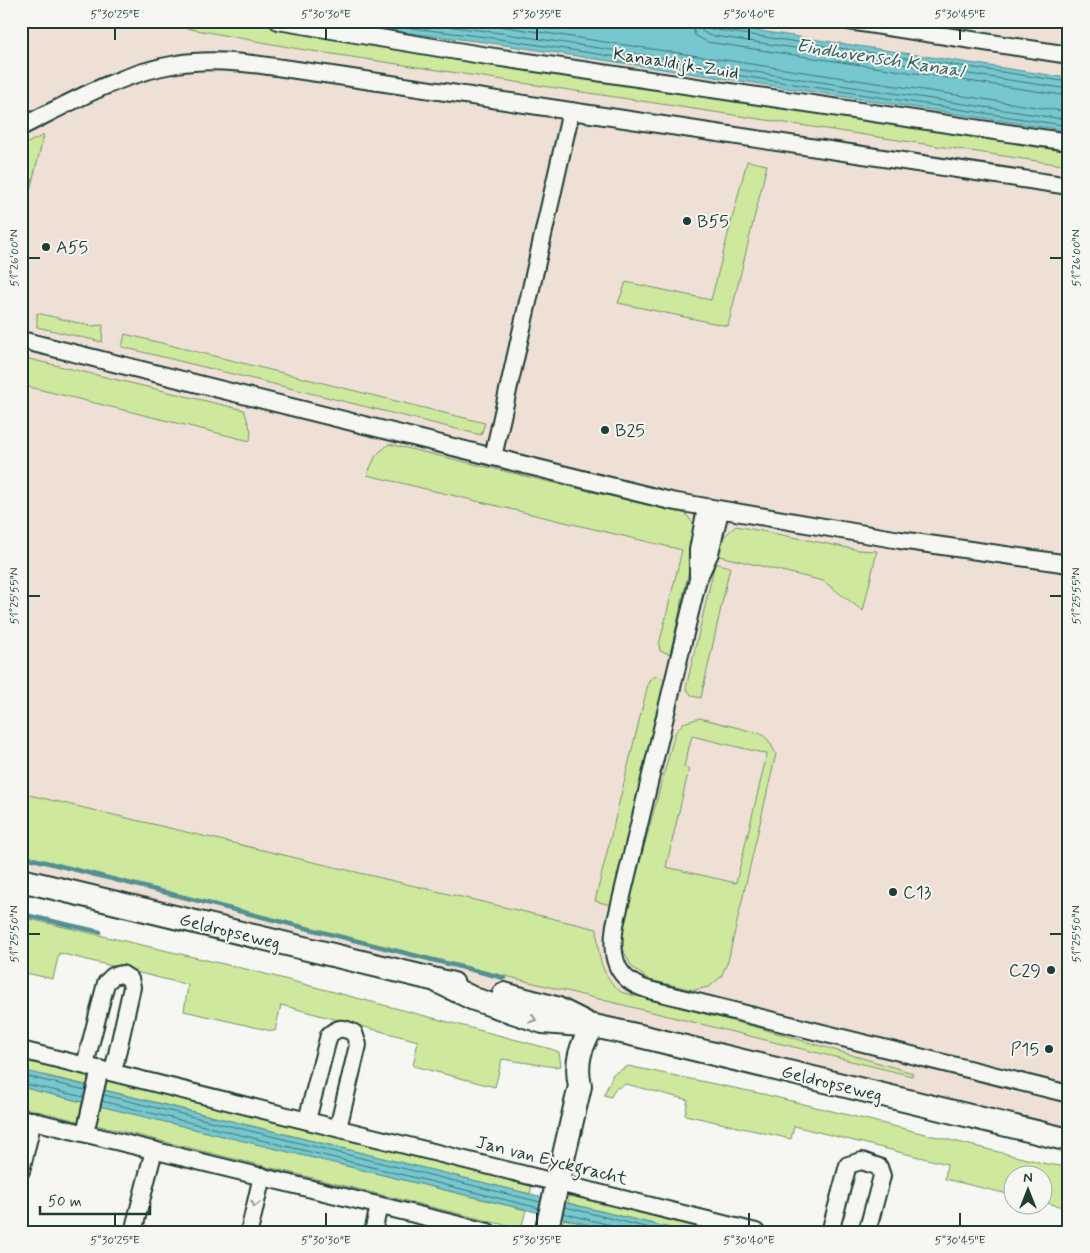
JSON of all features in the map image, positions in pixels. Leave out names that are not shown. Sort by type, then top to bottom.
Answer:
[{"type":"main road","name":"Geldropseweg","points":[[21,880],[439,982],[474,999],[543,1022],[594,1026],[1069,1140]]},
{"type":"main road","points":[[546,1229],[580,1086],[590,1073],[597,1045],[594,1026]]},
{"type":"street","name":"Kanaaldijk-Zuid","points":[[278,21],[481,54],[1069,142]]},
{"type":"street","points":[[850,21],[910,26],[1069,55]]},
{"type":"street","points":[[21,127],[116,80],[140,72],[178,64],[226,62],[326,74],[1069,186]]},
{"type":"street","points":[[494,457],[571,112]]},
{"type":"street","points":[[21,340],[713,509],[908,542],[1069,564]]},
{"type":"street","points":[[713,509],[710,553],[698,579],[615,925],[612,946],[614,958],[621,974],[633,985],[648,990],[1069,1094]]},
{"type":"street","points":[[86,1128],[99,1071],[106,983],[112,976],[122,974],[130,979],[132,987],[99,1071]]},
{"type":"street","points":[[307,1120],[329,1035],[338,1028],[344,1028],[354,1033],[358,1045],[338,1128]]},
{"type":"street","name":"Jan van Eyckgracht","points":[[21,1050],[99,1071],[307,1120],[556,1188],[756,1232]]},
{"type":"street","points":[[21,1171],[27,1119],[86,1128],[154,1150],[488,1232]]},
{"type":"street","points":[[133,1232],[154,1150]]},
{"type":"street","points":[[830,1232],[848,1165],[862,1161],[879,1167],[882,1176],[868,1232]]},
{"type":"street","points":[[249,1232],[262,1176]]},
{"type":"street","points":[[373,1232],[379,1206]]},
{"type":"shaded area","points":[[21,21],[1069,21],[1069,1131],[930,1094],[580,1021],[21,871]]},
{"type":"green space","points":[[148,21],[244,21],[300,32],[1069,147],[1069,166],[299,49]]},
{"type":"green space","points":[[44,135],[21,226],[21,146]]},
{"type":"green space","points":[[747,161],[767,165],[728,326],[618,303],[626,282],[711,300]]},
{"type":"green space","points":[[37,313],[91,326],[103,325],[102,342],[37,327]]},
{"type":"green space","points":[[125,334],[485,423],[481,435],[122,347]]},
{"type":"green space","points":[[21,357],[244,410],[251,431],[250,441],[21,385]]},
{"type":"green space","points":[[389,444],[686,514],[696,527],[695,544],[670,654],[660,651],[659,645],[682,550],[367,475],[376,455]]},
{"type":"green space","points":[[736,526],[859,550],[877,551],[863,611],[823,581],[719,556],[721,539]]},
{"type":"green space","points":[[715,563],[730,567],[701,698],[692,696],[686,688]]},
{"type":"green space","points":[[656,676],[665,679],[611,905],[595,901],[649,680]]},
{"type":"green space","points":[[700,718],[762,734],[769,741],[776,754],[728,961],[721,977],[709,987],[694,990],[649,980],[632,967],[621,941],[623,924],[675,733],[683,723]],"holes":[[[692,736],[767,754],[736,883],[666,867],[689,769],[684,767]]]},
{"type":"green space","points":[[21,793],[597,929],[599,956],[604,971],[621,992],[763,1029],[913,1073],[912,1076],[21,857]]},
{"type":"green space","points":[[21,917],[254,971],[551,1049],[559,1052],[561,1066],[555,1067],[502,1059],[495,1087],[413,1066],[418,1041],[281,1005],[275,1031],[272,1031],[184,1011],[188,985],[59,953],[53,979],[21,972]]},
{"type":"green space","points":[[21,1056],[89,1073],[87,1085],[21,1070]]},
{"type":"green space","points":[[628,1066],[763,1094],[1047,1164],[1069,1167],[1069,1194],[1066,1205],[1063,1207],[1052,1204],[1052,1166],[1002,1166],[1002,1193],[945,1179],[947,1164],[794,1126],[791,1139],[685,1115],[688,1100],[626,1084],[615,1089],[611,1097],[604,1095],[613,1074]]},
{"type":"green space","points":[[108,1077],[532,1185],[530,1194],[105,1090]]},
{"type":"green space","points":[[21,1087],[82,1102],[78,1121],[21,1107]]},
{"type":"green space","points":[[101,1106],[526,1210],[521,1229],[96,1125]]},
{"type":"green space","points":[[570,1193],[742,1232],[686,1232],[568,1203]]},
{"type":"green space","points":[[564,1219],[618,1232],[560,1232]]},
{"type":"water","name":"Eindhovensch Kanaal","points":[[326,21],[694,21],[1069,78],[1069,131],[485,42],[359,27]]},
{"type":"water","points":[[21,1070],[686,1232],[618,1232],[21,1087]]},
{"type":"waterway","points":[[21,856],[504,978]]},
{"type":"waterway","points":[[21,914],[100,932]]},
{"type":"place","name":"B55","points":[[687,221]]},
{"type":"place","name":"A55","points":[[46,247]]},
{"type":"place","name":"B25","points":[[605,430]]},
{"type":"place","name":"C13","points":[[893,892]]},
{"type":"place","name":"C29","points":[[1051,970]]},
{"type":"place","name":"P15","points":[[1049,1049]]}]
